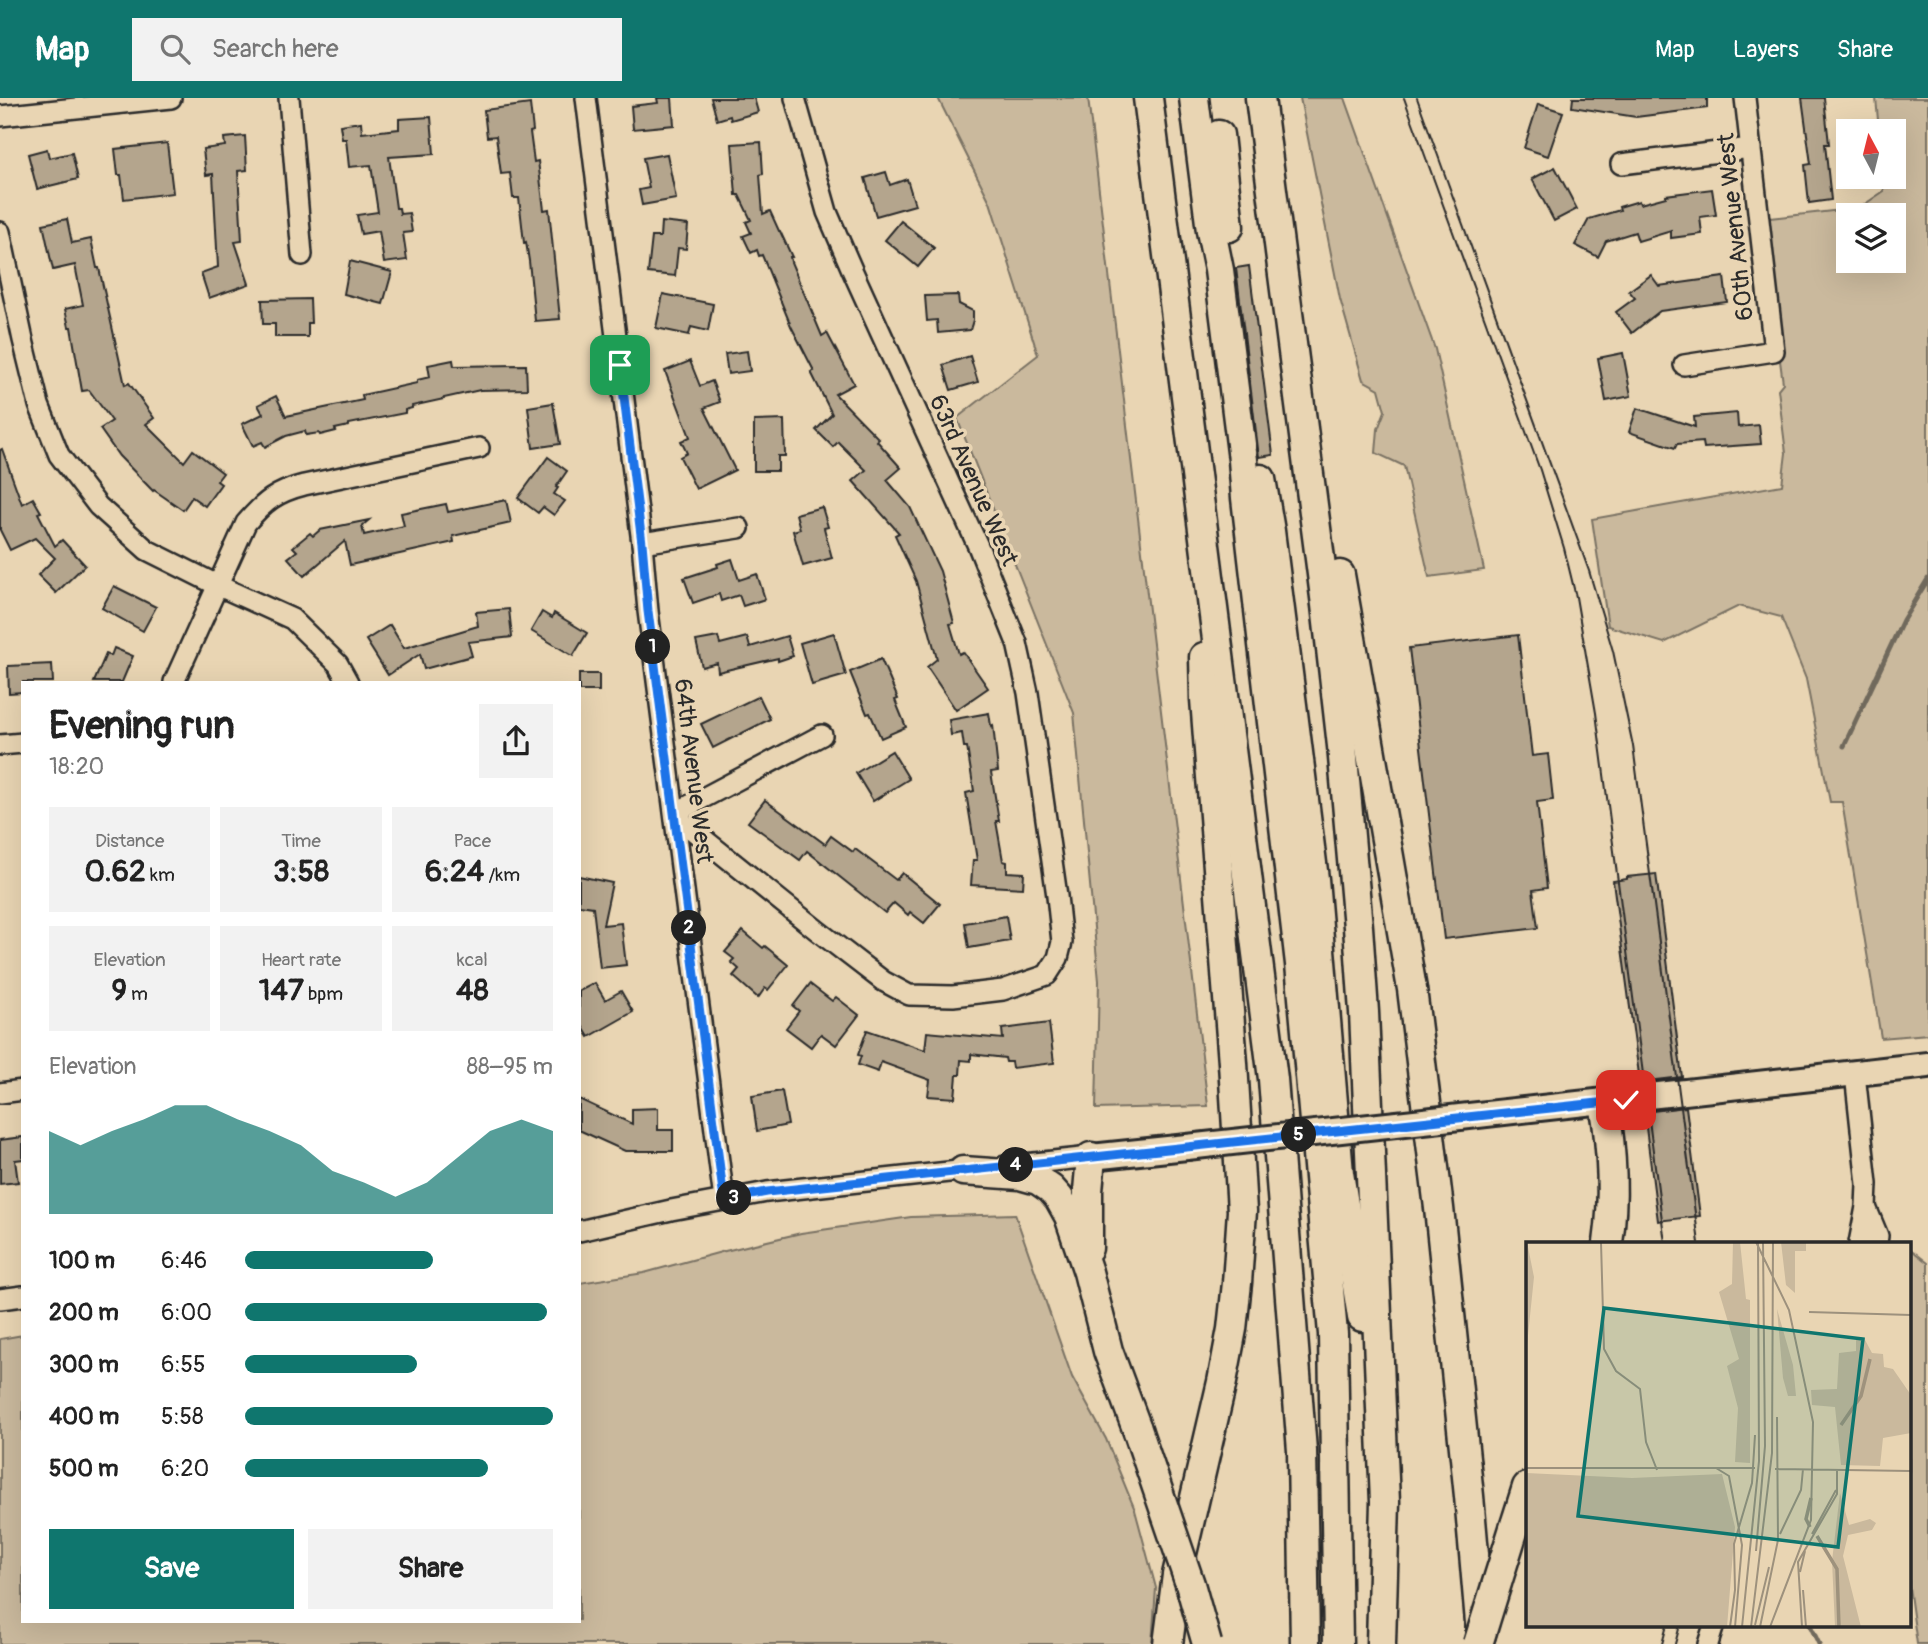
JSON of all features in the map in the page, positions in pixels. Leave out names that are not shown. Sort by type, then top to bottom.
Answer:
[{"type":"highway","points":[[1148,98],[1273,1079],[1302,1451],[1306,1644]]},
{"type":"highway","points":[[1194,98],[1243,460],[1300,964],[1333,1335],[1338,1644]]},
{"type":"highway","points":[[1214,98],[1231,268],[1256,458],[1270,531],[1314,879],[1339,1173],[1383,1455]]},
{"type":"highway","points":[[1260,98],[1328,618],[1357,913],[1365,1026],[1385,1502],[1381,1644]]},
{"type":"highway","points":[[1271,177],[1412,989],[1439,1208],[1469,1496],[1480,1644]]},
{"type":"highway","points":[[1168,1644],[1177,1575],[1232,1328],[1242,1212],[1205,699],[1202,518]]},
{"type":"highway","points":[[1604,1102],[1613,1190],[1608,1242]]},
{"type":"highway","points":[[1088,1272],[1087,1217],[1091,1157]]},
{"type":"highway","points":[[963,1171],[1020,1175],[1038,1181],[1059,1198],[1069,1216],[1088,1272],[1108,1351],[1190,1584],[1207,1644]]},
{"type":"highway","points":[[1480,1644],[1526,1491]]},
{"type":"main road","points":[[1091,1157],[1928,1065]]},
{"type":"street","points":[[0,116],[171,98]]},
{"type":"street","points":[[289,98],[302,255]]},
{"type":"street","name":"64th Avenue West","points":[[586,98],[642,543],[648,611],[724,1200]]},
{"type":"street","name":"63rd Avenue West","points":[[675,814],[818,931],[883,981],[909,995],[953,996],[1003,990],[1047,975],[1058,958],[1062,942],[1057,896],[1028,693],[1017,643],[978,547],[827,212],[794,98]]},
{"type":"street","name":"60th Avenue West","points":[[1684,365],[1774,351],[1745,98]]},
{"type":"street","points":[[1621,164],[1752,148]]},
{"type":"street","points":[[0,232],[39,405],[60,455],[98,506],[147,550],[292,619],[338,664],[347,681]]},
{"type":"street","points":[[174,681],[246,523],[273,496],[304,485],[479,448]]},
{"type":"street","points":[[642,543],[739,528]]},
{"type":"street","points":[[675,814],[822,735]]},
{"type":"street","points":[[0,746],[21,743]]},
{"type":"street","points":[[1855,1073],[1867,1184],[1866,1207],[1858,1242]]},
{"type":"street","points":[[0,1093],[21,1090]]},
{"type":"street","points":[[581,1231],[767,1192],[1091,1157]]},
{"type":"street","points":[[1866,1207],[1878,1236],[1877,1242]]},
{"type":"street","points":[[0,1299],[21,1296]]},
{"type":"street","points":[[1708,1644],[1714,1626]]},
{"type":"shaded area","points":[[938,98],[1088,98],[1208,1106],[1096,1109],[1099,981],[1074,713],[957,418],[1038,355],[990,202]]},
{"type":"shaded area","points":[[1300,98],[1345,98],[1435,349],[1484,570],[1429,577],[1404,466],[1376,453],[1378,429],[1385,411],[1379,389],[1363,380],[1340,299]]},
{"type":"shaded area","points":[[1876,98],[1928,98],[1928,1034],[1881,1038],[1842,802],[1830,802],[1806,679],[1781,617],[1739,606],[1664,643],[1608,626],[1592,519],[1782,485],[1786,453],[1778,389],[1783,383],[1761,219],[1836,211],[1836,273],[1906,273],[1906,203],[1866,203],[1884,191],[1906,189],[1906,119],[1878,119]]},
{"type":"shaded area","points":[[1015,1214],[1072,1377],[1106,1439],[1135,1510],[1156,1588],[1152,1644],[0,1644],[0,1339],[21,1335],[21,1623],[581,1623],[581,1283],[644,1273],[801,1233],[911,1217]]},
{"type":"shaded area","points":[[1910,1249],[1928,1263],[1928,1644],[1917,1644],[1910,1594]]},
{"type":"building","points":[[657,98],[672,98],[674,125],[633,129],[631,106],[658,103]]},
{"type":"building","points":[[711,98],[754,98],[758,112],[731,120],[730,116],[717,120]]},
{"type":"building","points":[[1573,98],[1707,98],[1707,108],[1636,117],[1572,107]]},
{"type":"building","points":[[1802,98],[1824,98],[1829,144],[1825,144],[1831,200],[1809,203],[1805,165],[1811,164]]},
{"type":"building","points":[[530,104],[534,162],[538,161],[544,210],[549,209],[560,319],[535,321],[519,198],[513,198],[510,173],[501,174],[496,136],[487,137],[484,110]]},
{"type":"building","points":[[1538,104],[1563,112],[1548,156],[1524,148]]},
{"type":"building","points":[[431,117],[434,154],[389,157],[396,208],[399,208],[400,214],[409,213],[412,232],[403,233],[407,260],[384,263],[379,231],[361,234],[357,215],[378,212],[371,165],[349,167],[346,139],[342,139],[340,125],[361,122],[362,133],[399,129],[399,119]]},
{"type":"building","points":[[245,136],[247,170],[238,171],[242,241],[235,242],[249,284],[209,298],[201,273],[218,267],[213,174],[206,175],[203,149],[225,146],[224,138]]},
{"type":"building","points":[[761,142],[763,214],[770,211],[792,257],[791,262],[822,336],[827,333],[854,384],[835,394],[879,439],[877,441],[901,468],[887,480],[910,507],[940,571],[959,654],[963,652],[988,688],[956,710],[927,667],[937,659],[916,581],[895,535],[899,533],[853,481],[866,470],[838,442],[833,447],[816,430],[832,414],[811,372],[814,371],[791,326],[762,255],[759,256],[757,250],[751,253],[743,236],[751,233],[746,222],[751,220],[739,195],[736,195],[732,144]]},
{"type":"building","points":[[167,143],[173,193],[124,199],[115,149]]},
{"type":"building","points":[[47,149],[49,158],[72,153],[78,179],[37,189],[28,154]]},
{"type":"building","points":[[667,154],[676,199],[642,205],[639,190],[649,188],[643,158]]},
{"type":"building","points":[[1555,167],[1577,209],[1554,221],[1532,179]]},
{"type":"building","points":[[886,172],[890,185],[907,179],[915,205],[876,216],[865,178]]},
{"type":"building","points":[[1712,189],[1716,215],[1700,217],[1702,234],[1671,238],[1671,231],[1638,241],[1635,232],[1606,241],[1598,257],[1575,245],[1589,219],[1639,201],[1640,204],[1666,195]]},
{"type":"building","points":[[67,219],[72,243],[91,239],[125,385],[129,383],[154,418],[146,424],[184,462],[193,450],[223,473],[217,481],[221,484],[205,506],[192,497],[183,510],[153,491],[119,456],[100,429],[112,421],[89,390],[82,391],[71,327],[65,309],[83,305],[75,265],[53,270],[43,224]]},
{"type":"building","points":[[901,221],[934,248],[918,267],[885,240]]},
{"type":"building","points":[[661,222],[688,225],[686,249],[678,248],[675,276],[648,273],[652,237],[660,237]]},
{"type":"building","points":[[350,261],[392,272],[383,304],[344,294]]},
{"type":"building","points":[[1249,266],[1273,455],[1259,457],[1236,268]]},
{"type":"building","points":[[1651,275],[1659,286],[1724,277],[1727,302],[1660,311],[1632,333],[1616,312],[1635,298],[1629,291]]},
{"type":"building","points":[[663,294],[713,304],[708,331],[691,327],[689,335],[656,328]]},
{"type":"building","points":[[958,295],[959,304],[973,311],[970,330],[938,333],[937,320],[927,321],[925,296]]},
{"type":"building","points":[[310,299],[311,323],[308,323],[308,337],[275,337],[275,324],[263,324],[262,300]]},
{"type":"building","points":[[747,351],[750,371],[728,374],[725,354]]},
{"type":"building","points":[[1623,353],[1631,396],[1606,401],[1598,358]]},
{"type":"building","points":[[970,356],[978,382],[951,390],[943,365]]},
{"type":"building","points":[[453,360],[454,366],[526,365],[527,389],[480,390],[412,406],[405,410],[405,413],[349,424],[320,435],[306,435],[305,431],[286,436],[265,447],[262,442],[253,446],[242,424],[263,414],[258,405],[276,396],[286,416],[363,400],[362,395],[417,383],[417,380],[430,377],[428,365]]},
{"type":"building","points":[[690,361],[700,386],[712,381],[720,402],[704,408],[735,470],[696,489],[680,457],[687,453],[681,441],[690,437],[665,371]]},
{"type":"building","points":[[553,403],[560,444],[533,448],[528,407]]},
{"type":"building","points":[[1637,408],[1695,427],[1694,417],[1737,413],[1738,427],[1759,425],[1761,444],[1704,448],[1703,442],[1677,444],[1675,448],[1629,432]]},
{"type":"building","points":[[784,420],[785,456],[778,456],[778,471],[754,471],[754,421]]},
{"type":"building","points":[[2,449],[22,504],[33,498],[55,546],[62,540],[85,565],[56,593],[38,575],[55,558],[35,538],[10,550],[0,530]]},
{"type":"building","points":[[548,457],[567,471],[554,494],[565,501],[554,515],[543,507],[538,513],[518,498]]},
{"type":"building","points":[[506,500],[511,523],[453,536],[454,542],[350,565],[345,541],[304,576],[288,558],[297,551],[293,547],[310,533],[313,536],[320,530],[369,520],[362,526],[364,535],[404,526],[401,513],[446,504],[448,512]]},
{"type":"building","points":[[822,507],[832,558],[803,566],[793,531],[800,529],[796,514]]},
{"type":"building","points":[[732,559],[739,580],[757,574],[765,599],[743,606],[739,595],[721,601],[719,594],[693,603],[684,578],[718,567],[717,564]]},
{"type":"building","points":[[114,586],[156,607],[143,631],[102,608]]},
{"type":"building","points":[[509,609],[512,637],[468,642],[472,656],[424,669],[420,654],[388,675],[366,640],[390,625],[404,648],[478,626],[476,612]]},
{"type":"building","points":[[542,612],[552,618],[554,613],[587,633],[573,656],[531,631]]},
{"type":"building","points":[[834,633],[846,675],[812,685],[800,643]]},
{"type":"building","points":[[1518,635],[1532,756],[1548,754],[1553,800],[1537,802],[1547,888],[1533,890],[1538,928],[1444,939],[1409,648]]},
{"type":"building","points":[[787,636],[793,656],[718,672],[717,663],[702,667],[696,641],[718,637],[720,644],[747,637],[750,647]]},
{"type":"building","points":[[114,648],[133,656],[122,681],[94,681],[106,654],[111,656]]},
{"type":"building","points":[[881,659],[898,699],[895,700],[906,727],[881,738],[870,713],[867,714],[850,672]]},
{"type":"building","points":[[52,664],[53,681],[21,681],[21,692],[9,693],[8,666]]},
{"type":"building","points":[[579,674],[599,674],[599,691],[581,691]]},
{"type":"building","points":[[759,696],[770,719],[713,748],[701,724]]},
{"type":"building","points":[[989,713],[991,726],[993,725],[998,771],[991,772],[1003,861],[1007,862],[1007,872],[1024,873],[1023,888],[971,885],[973,860],[977,860],[966,793],[974,791],[967,747],[964,747],[962,733],[951,735],[949,720]]},
{"type":"building","points":[[892,751],[909,779],[873,801],[856,773]]},
{"type":"building","points":[[765,800],[825,844],[831,836],[853,852],[855,849],[896,880],[902,873],[940,904],[924,923],[910,912],[908,915],[894,903],[885,913],[807,851],[800,860],[748,822]]},
{"type":"building","points":[[1656,874],[1682,1077],[1640,1082],[1613,881]]},
{"type":"building","points":[[581,876],[612,883],[603,925],[621,923],[626,965],[600,968],[593,907],[581,905]]},
{"type":"building","points":[[1006,916],[1010,941],[969,948],[965,923]]},
{"type":"building","points":[[743,931],[788,965],[758,998],[733,976],[739,969],[731,962],[734,959],[725,952]]},
{"type":"building","points":[[595,983],[605,1000],[621,991],[633,1012],[589,1037],[581,1024],[581,990]]},
{"type":"building","points":[[810,984],[832,1001],[836,997],[859,1015],[836,1045],[821,1034],[811,1047],[786,1028],[799,1011],[793,1006]]},
{"type":"building","points":[[1049,1023],[1054,1063],[1012,1068],[1011,1062],[1006,1062],[1005,1058],[971,1054],[971,1061],[961,1060],[955,1098],[928,1096],[930,1080],[881,1062],[878,1072],[858,1065],[861,1056],[858,1055],[867,1030],[925,1050],[927,1032],[1003,1039],[1002,1029]]},
{"type":"building","points":[[782,1091],[788,1125],[757,1131],[752,1096]]},
{"type":"building","points":[[581,1100],[632,1124],[632,1109],[658,1108],[658,1130],[673,1130],[673,1151],[625,1151],[581,1131]]},
{"type":"building","points":[[1686,1107],[1700,1216],[1658,1221],[1644,1112]]},
{"type":"building","points":[[21,1137],[21,1159],[15,1160],[18,1182],[0,1184],[0,1140]]},
{"type":"waterway","points":[[1844,746],[1903,620],[1928,579]]},
{"type":"waterway","points":[[1810,1626],[1819,1644]]},
{"type":"tram line","points":[[1404,98],[1540,470],[1576,597],[1596,713],[1665,1242]]},
{"type":"tram line","points":[[1417,98],[1589,571],[1613,651],[1633,746],[1699,1242]]},
{"type":"tram line","points":[[1662,1644],[1667,1626]]},
{"type":"tram line","points":[[1675,1644],[1680,1626]]},
{"type":"route","points":[[620,365],[648,611],[724,1200],[767,1192],[1626,1100]]}]
